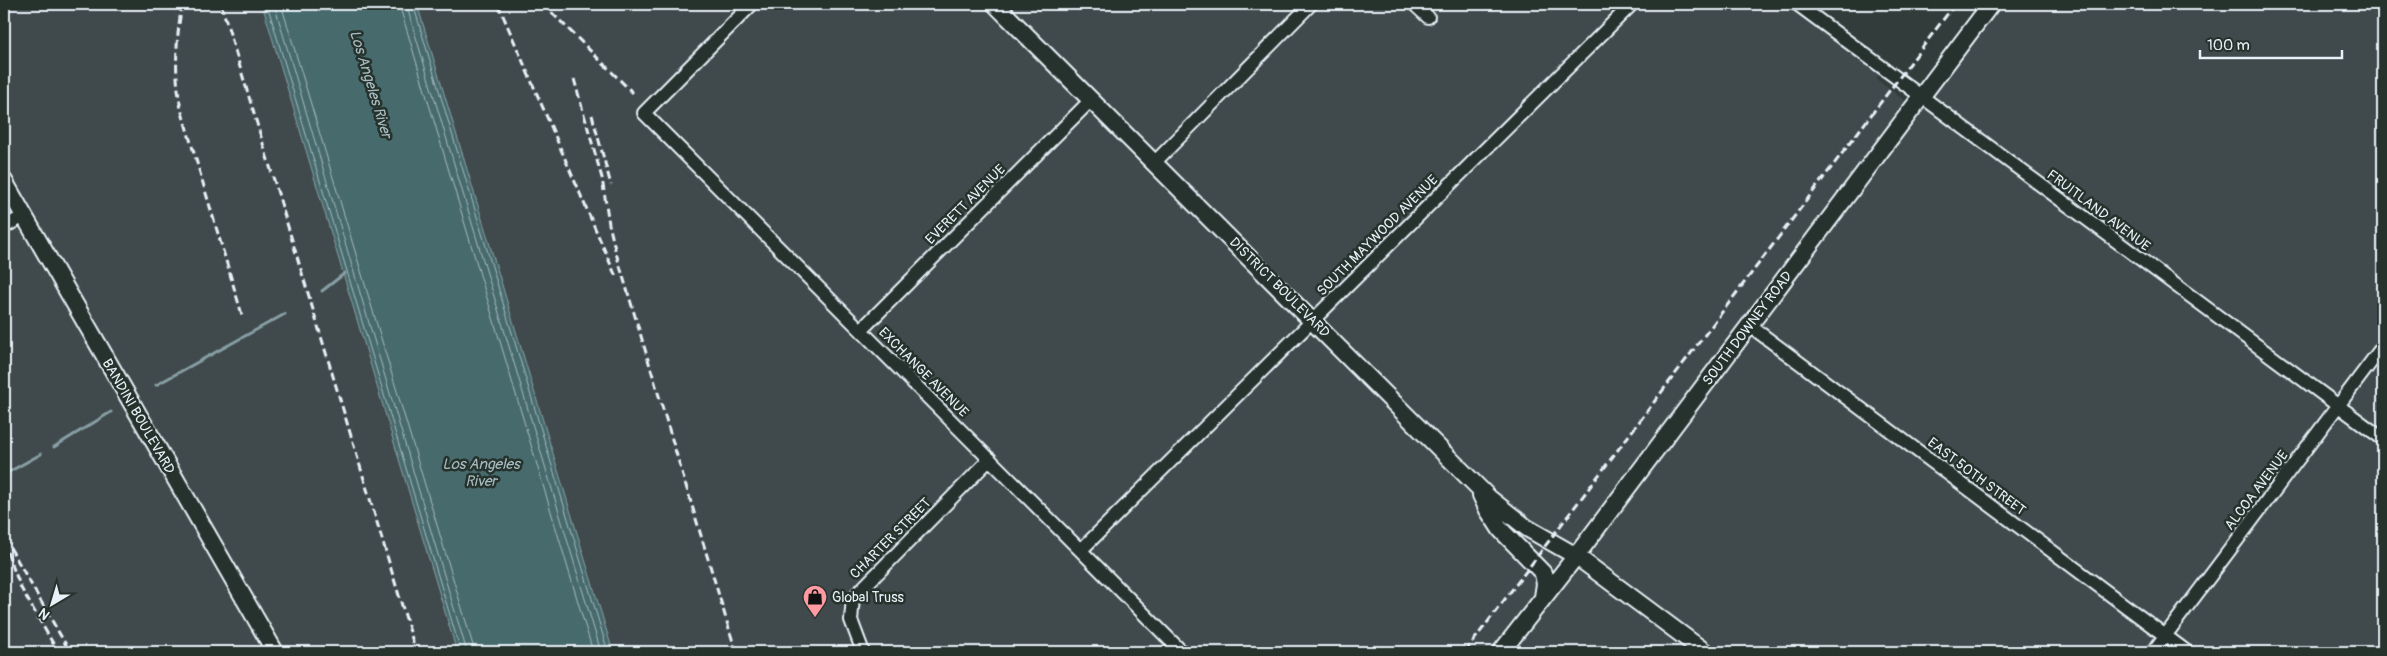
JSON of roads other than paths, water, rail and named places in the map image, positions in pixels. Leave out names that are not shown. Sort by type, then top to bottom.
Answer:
[{"type":"main road","name":"DISTRICT BOULEVARD","points":[[995,4],[1313,320],[1478,488],[1521,524],[1576,556],[1704,652]]},
{"type":"main road","name":"SOUTH DOWNEY ROAD","points":[[1501,652],[1576,556],[1991,4]]},
{"type":"main road","name":"BANDINI BOULEVARD","points":[[4,181],[275,652]]},
{"type":"main road","points":[[1478,488],[1488,510],[1501,530],[1543,573],[1545,584],[1543,597]]},
{"type":"street","name":"EXCHANGE AVENUE","points":[[752,4],[644,113],[1182,652]]},
{"type":"street","points":[[1154,162],[1311,4]]},
{"type":"street","points":[[1414,4],[1428,17]]},
{"type":"street","name":"SOUTH MAYWOOD AVENUE","points":[[1081,550],[1632,4]]},
{"type":"street","name":"FRUITLAND AVENUE","points":[[1797,4],[2383,439]]},
{"type":"street","name":"EVERETT AVENUE","points":[[860,330],[1091,100]]},
{"type":"street","points":[[4,227],[24,216]]},
{"type":"street","name":"EAST 50TH STREET","points":[[1749,325],[2187,652]]},
{"type":"street","name":"ALCOA AVENUE","points":[[2153,652],[2383,346]]},
{"type":"street","name":"CHARTER STREET","points":[[863,652],[850,614],[853,598],[990,459]]},
{"type":"water","name":"Los Angeles River","points":[[262,4],[417,4],[613,652],[457,652]]},
{"type":"waterway","points":[[322,291],[345,273]]},
{"type":"waterway","points":[[156,385],[285,314]]},
{"type":"waterway","points":[[54,447],[111,412]]},
{"type":"waterway","points":[[7,473],[41,454]]},
{"type":"railway","points":[[182,4],[177,56],[177,82],[181,109],[243,318]]},
{"type":"railway","points":[[221,4],[416,652]]},
{"type":"railway","points":[[498,4],[617,279]]},
{"type":"railway","points":[[543,4],[633,93]]},
{"type":"railway","points":[[1465,652],[1955,4]]},
{"type":"railway","points":[[574,79],[602,178],[609,224],[616,253],[736,652]]},
{"type":"railway","points":[[592,115],[611,185]]},
{"type":"railway","points":[[4,537],[70,652]]},
{"type":"railway","points":[[7,552],[21,588],[58,652]]},
{"type":"place","name":"Global Truss","points":[[815,618]]}]
